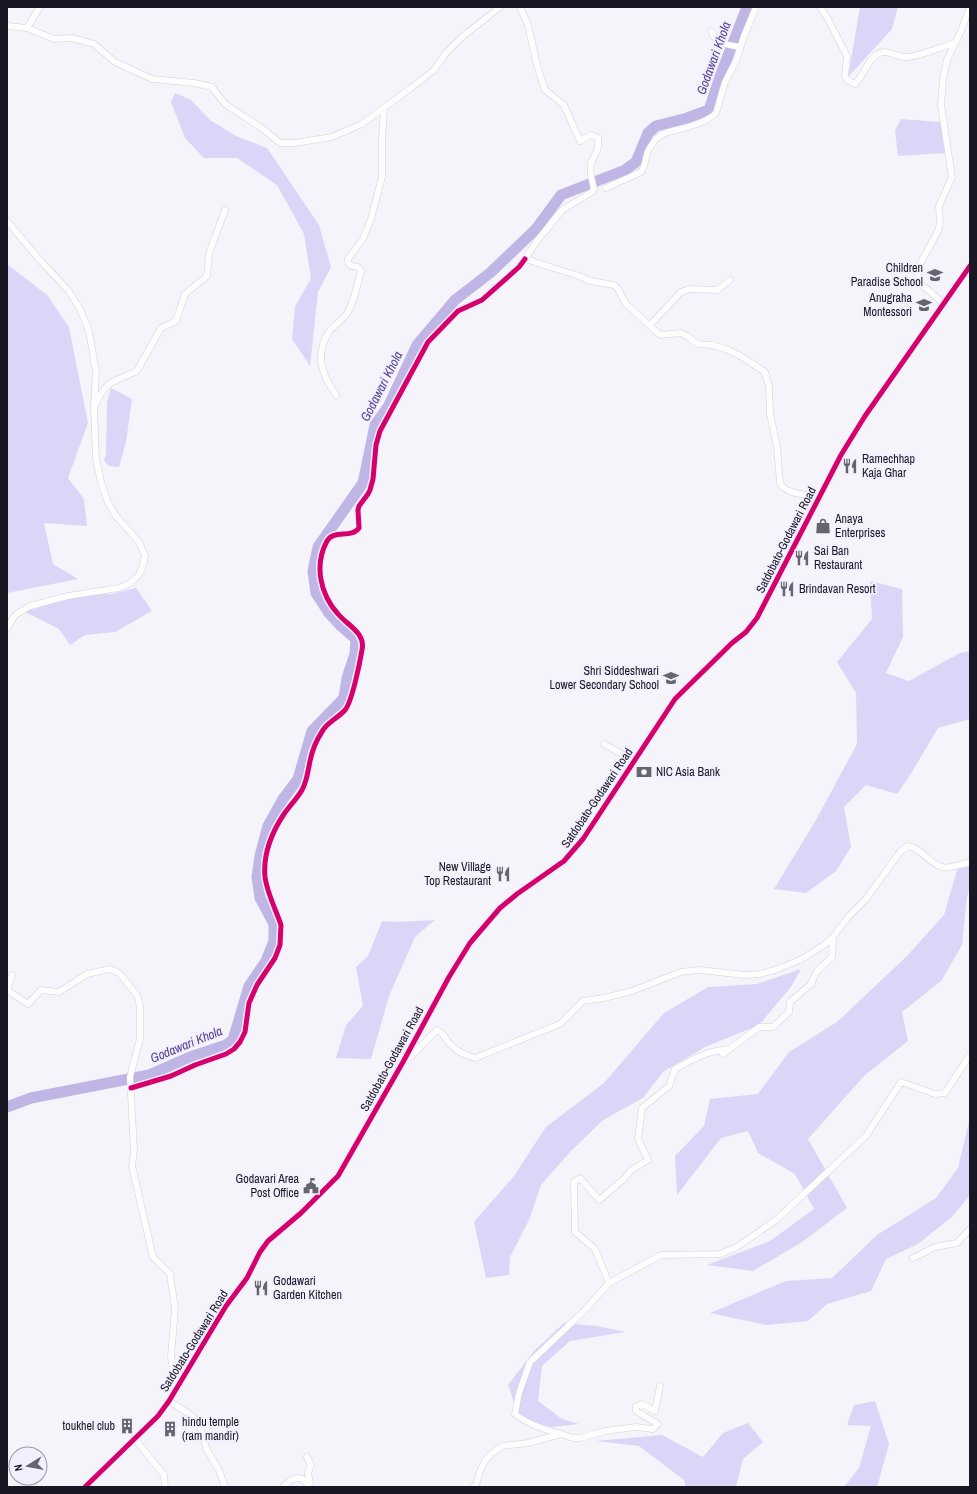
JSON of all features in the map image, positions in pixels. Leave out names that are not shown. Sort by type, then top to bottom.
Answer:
[{"type":"street","points":[[27,28],[40,7]]},
{"type":"street","points":[[10,26],[27,28],[54,39],[72,38],[94,44],[115,62],[152,79],[194,83],[212,87],[225,104],[263,128],[280,143],[295,143],[332,137],[362,124],[434,70],[446,53],[462,37],[500,7]]},
{"type":"street","points":[[131,1088],[170,1076],[195,1064],[226,1054],[240,1042],[245,1032],[249,1003],[257,985],[275,958],[280,945],[282,925],[265,878],[266,859],[272,833],[284,813],[302,789],[308,773],[310,760],[323,730],[329,723],[336,719],[348,705],[363,648],[360,635],[337,614],[325,593],[320,579],[321,556],[330,537],[352,534],[359,528],[358,510],[359,506],[370,490],[373,480],[376,445],[380,431],[428,342],[458,311],[482,300],[519,267],[537,241],[562,210],[592,192],[594,189],[590,171],[591,162],[599,149],[598,138],[591,135],[580,141],[564,105],[545,90],[537,65],[528,25],[520,7]]},
{"type":"street","points":[[606,188],[642,172],[647,154],[659,136],[667,132],[700,123],[716,113],[725,82],[736,62],[740,46],[756,7]]},
{"type":"street","points":[[820,7],[828,19],[847,56],[845,76],[847,80],[855,84],[865,73],[874,56],[880,53],[888,52],[906,58],[955,43]]},
{"type":"street","points":[[943,303],[920,283],[918,274],[920,264],[938,232],[940,223],[939,206],[952,177],[941,105],[943,78],[947,60],[961,31],[970,7]]},
{"type":"street","points":[[711,32],[713,37],[725,44],[740,46]]},
{"type":"street","points":[[336,395],[328,384],[321,366],[322,348],[329,332],[348,313],[361,270],[358,267],[351,266],[348,259],[358,245],[371,219],[382,177],[384,108]]},
{"type":"street","points":[[94,406],[102,392],[110,383],[137,371],[161,328],[176,321],[185,294],[207,276],[209,254],[224,210]]},
{"type":"street","points":[[7,221],[38,258],[68,290],[80,309],[89,331],[96,372],[94,406],[96,459],[100,482],[108,502],[116,516],[136,539],[145,556],[142,569],[138,576],[129,584],[119,588],[68,596],[30,606],[18,613],[13,618],[7,629]]},
{"type":"street","points":[[525,259],[579,276],[590,281],[614,285],[618,289],[626,304],[660,335],[681,333],[698,344],[712,345],[739,355],[765,372],[769,387],[770,414],[777,446],[780,483],[786,490],[820,497]]},
{"type":"street","name":"Satdobato-Godawari Road","points":[[85,1487],[158,1416],[169,1401],[226,1306],[247,1278],[260,1252],[268,1241],[301,1212],[338,1176],[403,1062],[449,977],[470,943],[500,908],[517,894],[564,861],[583,839],[675,699],[732,643],[746,632],[757,618],[785,566],[836,463],[865,416],[970,266]]},
{"type":"street","points":[[650,325],[681,292],[689,289],[717,290],[730,280]]},
{"type":"street","points":[[604,744],[634,761]]},
{"type":"street","points":[[403,1062],[416,1053],[428,1038],[437,1030],[442,1033],[450,1044],[460,1053],[475,1058],[560,1024],[583,1001],[604,998],[632,990],[680,972],[700,970],[744,975],[760,974],[775,970],[802,959],[824,945],[833,937],[848,917],[866,899],[900,852],[908,846],[914,847],[944,868],[970,862]]},
{"type":"street","points":[[723,1054],[758,1027],[773,1027],[789,1012],[790,1002],[811,984],[817,971],[832,957],[833,937]]},
{"type":"street","points":[[12,974],[7,990],[28,1004],[41,990],[59,992],[87,974],[110,969],[119,973],[137,995],[140,1007],[140,1039],[130,1077],[134,1150],[132,1166],[153,1257],[170,1274],[174,1309],[171,1356],[174,1379],[180,1382]]},
{"type":"street","points":[[609,1283],[595,1249],[575,1232],[574,1182],[580,1178],[599,1200],[625,1178],[631,1170],[648,1160],[638,1139],[642,1108],[668,1086],[675,1069],[708,1052],[718,1049],[730,1049]]},
{"type":"street","points":[[660,1386],[655,1411],[642,1404],[636,1406],[636,1411],[658,1424],[653,1429],[636,1427],[605,1431],[580,1438],[573,1438],[545,1430],[524,1420],[516,1414],[519,1393],[530,1362],[584,1311],[609,1283],[661,1256],[720,1254],[736,1247],[776,1220],[866,1136],[901,1082],[935,1094],[945,1093],[970,1055]]},
{"type":"street","points":[[913,1258],[935,1247],[957,1243],[970,1229]]},
{"type":"street","points":[[169,1401],[199,1423],[206,1448],[219,1470],[225,1487]]},
{"type":"street","points":[[473,1487],[476,1485],[485,1461],[502,1446],[528,1443],[561,1434]]},
{"type":"street","points":[[134,1438],[164,1475],[164,1487]]},
{"type":"street","points":[[282,1487],[291,1479],[295,1478],[303,1479],[307,1484],[310,1483],[308,1473],[311,1465],[307,1457]]},
{"type":"shaded area","points":[[860,7],[898,7],[892,29],[848,77]]},
{"type":"shaded area","points":[[175,93],[191,100],[210,120],[236,136],[267,148],[319,225],[331,267],[318,292],[310,366],[292,339],[295,307],[311,278],[304,234],[277,185],[237,158],[204,158],[185,138],[171,102]]},
{"type":"shaded area","points":[[901,119],[940,122],[945,153],[898,156],[895,130]]},
{"type":"shaded area","points":[[7,264],[47,295],[69,327],[88,423],[68,478],[84,499],[87,526],[44,523],[53,564],[78,579],[7,593]]},
{"type":"shaded area","points":[[111,388],[132,399],[126,442],[119,467],[109,466],[104,461],[106,454],[107,402]]},
{"type":"shaded area","points":[[870,581],[902,589],[903,637],[886,673],[909,681],[960,653],[970,651],[970,719],[938,728],[897,794],[866,785],[844,807],[851,847],[836,871],[806,893],[774,889],[816,820],[857,744],[856,693],[837,662],[872,619]]},
{"type":"shaded area","points":[[136,588],[152,611],[115,632],[85,635],[70,645],[59,629],[25,612],[74,595],[111,594]]},
{"type":"shaded area","points":[[970,866],[970,887],[967,897],[962,945],[941,981],[902,1012],[908,1041],[864,1076],[808,1139],[847,1208],[802,1242],[753,1271],[707,1265],[770,1241],[814,1209],[795,1174],[758,1153],[748,1131],[721,1138],[677,1195],[675,1156],[704,1126],[710,1099],[758,1094],[789,1052],[837,1022],[907,956],[944,915],[957,870]]},
{"type":"shaded area","points":[[435,920],[415,937],[389,996],[371,1059],[336,1058],[346,1025],[363,1006],[356,967],[368,956],[382,921],[398,922]]},
{"type":"shaded area","points":[[801,969],[791,987],[759,1025],[705,1047],[663,1072],[643,1098],[603,1120],[569,1153],[541,1185],[529,1220],[510,1257],[509,1275],[486,1278],[474,1222],[514,1176],[546,1127],[604,1083],[664,1013],[708,987],[757,984]]},
{"type":"shaded area","points":[[970,1117],[970,1195],[953,1216],[918,1244],[886,1259],[871,1291],[827,1304],[808,1321],[766,1325],[710,1313],[786,1281],[832,1278],[877,1235],[936,1198],[958,1168]]},
{"type":"shaded area","points":[[564,1323],[597,1326],[625,1332],[570,1341],[542,1366],[538,1401],[562,1419],[579,1424],[552,1427],[521,1422],[508,1385],[534,1351]]},
{"type":"shaded area","points":[[875,1401],[889,1444],[877,1487],[844,1487],[859,1468],[871,1426],[847,1425],[854,1405]]},
{"type":"shaded area","points":[[748,1423],[763,1442],[743,1459],[736,1487],[686,1487],[684,1480],[639,1446],[596,1441],[662,1435],[703,1457],[723,1433]]},
{"type":"waterway","name":"Godawari Khola","points":[[7,1107],[31,1098],[149,1075],[190,1057],[226,1045],[233,1040],[249,986],[266,961],[274,941],[274,924],[260,898],[257,877],[260,856],[268,826],[283,799],[298,779],[312,731],[344,698],[347,678],[355,654],[356,639],[329,613],[316,593],[313,571],[318,547],[363,483],[375,425],[388,407],[417,345],[455,300],[490,273],[536,229],[561,195],[625,170],[636,162],[648,133],[656,126],[687,118],[709,110],[721,74],[747,7]]},
{"type":"cycle path","points":[[131,1088],[171,1076],[195,1065],[226,1054],[234,1049],[240,1042],[245,1032],[249,1003],[257,985],[275,958],[280,945],[281,925],[265,877],[265,860],[269,844],[286,811],[304,787],[312,753],[325,727],[348,706],[362,650],[359,634],[338,614],[327,598],[323,588],[320,569],[323,550],[330,537],[334,535],[352,533],[359,528],[358,510],[359,506],[370,490],[373,479],[376,445],[380,431],[428,342],[458,311],[482,300],[519,267],[525,259]]},
{"type":"cycle path","points":[[85,1487],[158,1416],[169,1401],[226,1306],[247,1278],[260,1252],[268,1241],[301,1213],[338,1176],[403,1062],[449,977],[470,943],[500,908],[517,894],[564,861],[583,839],[675,699],[732,643],[746,632],[757,618],[841,455],[865,416],[970,266]]},
{"type":"place","name":"Children Paradise School","points":[[935,275]]},
{"type":"place","name":"Anugraha Montessori","points":[[924,305]]},
{"type":"place","name":"Ramechhap Kaja Ghar","points":[[850,466]]},
{"type":"place","name":"Anaya Enterprises","points":[[823,526]]},
{"type":"place","name":"Sai Ban Restaurant","points":[[802,558]]},
{"type":"place","name":"Brindavan Resort","points":[[787,589]]},
{"type":"place","name":"Shri Siddeshwari Lower Secondary School","points":[[671,678]]},
{"type":"place","name":"NIC Asia Bank","points":[[644,772]]},
{"type":"place","name":"New Village Top Restaurant","points":[[503,874]]},
{"type":"place","name":"Godavari Area Post Office","points":[[311,1186]]},
{"type":"place","name":"Godawari Garden Kitchen","points":[[261,1288]]},
{"type":"place","name":"toukhel club","points":[[127,1426]]},
{"type":"place","name":"hindu temple (ram mandir)","points":[[170,1429]]}]
